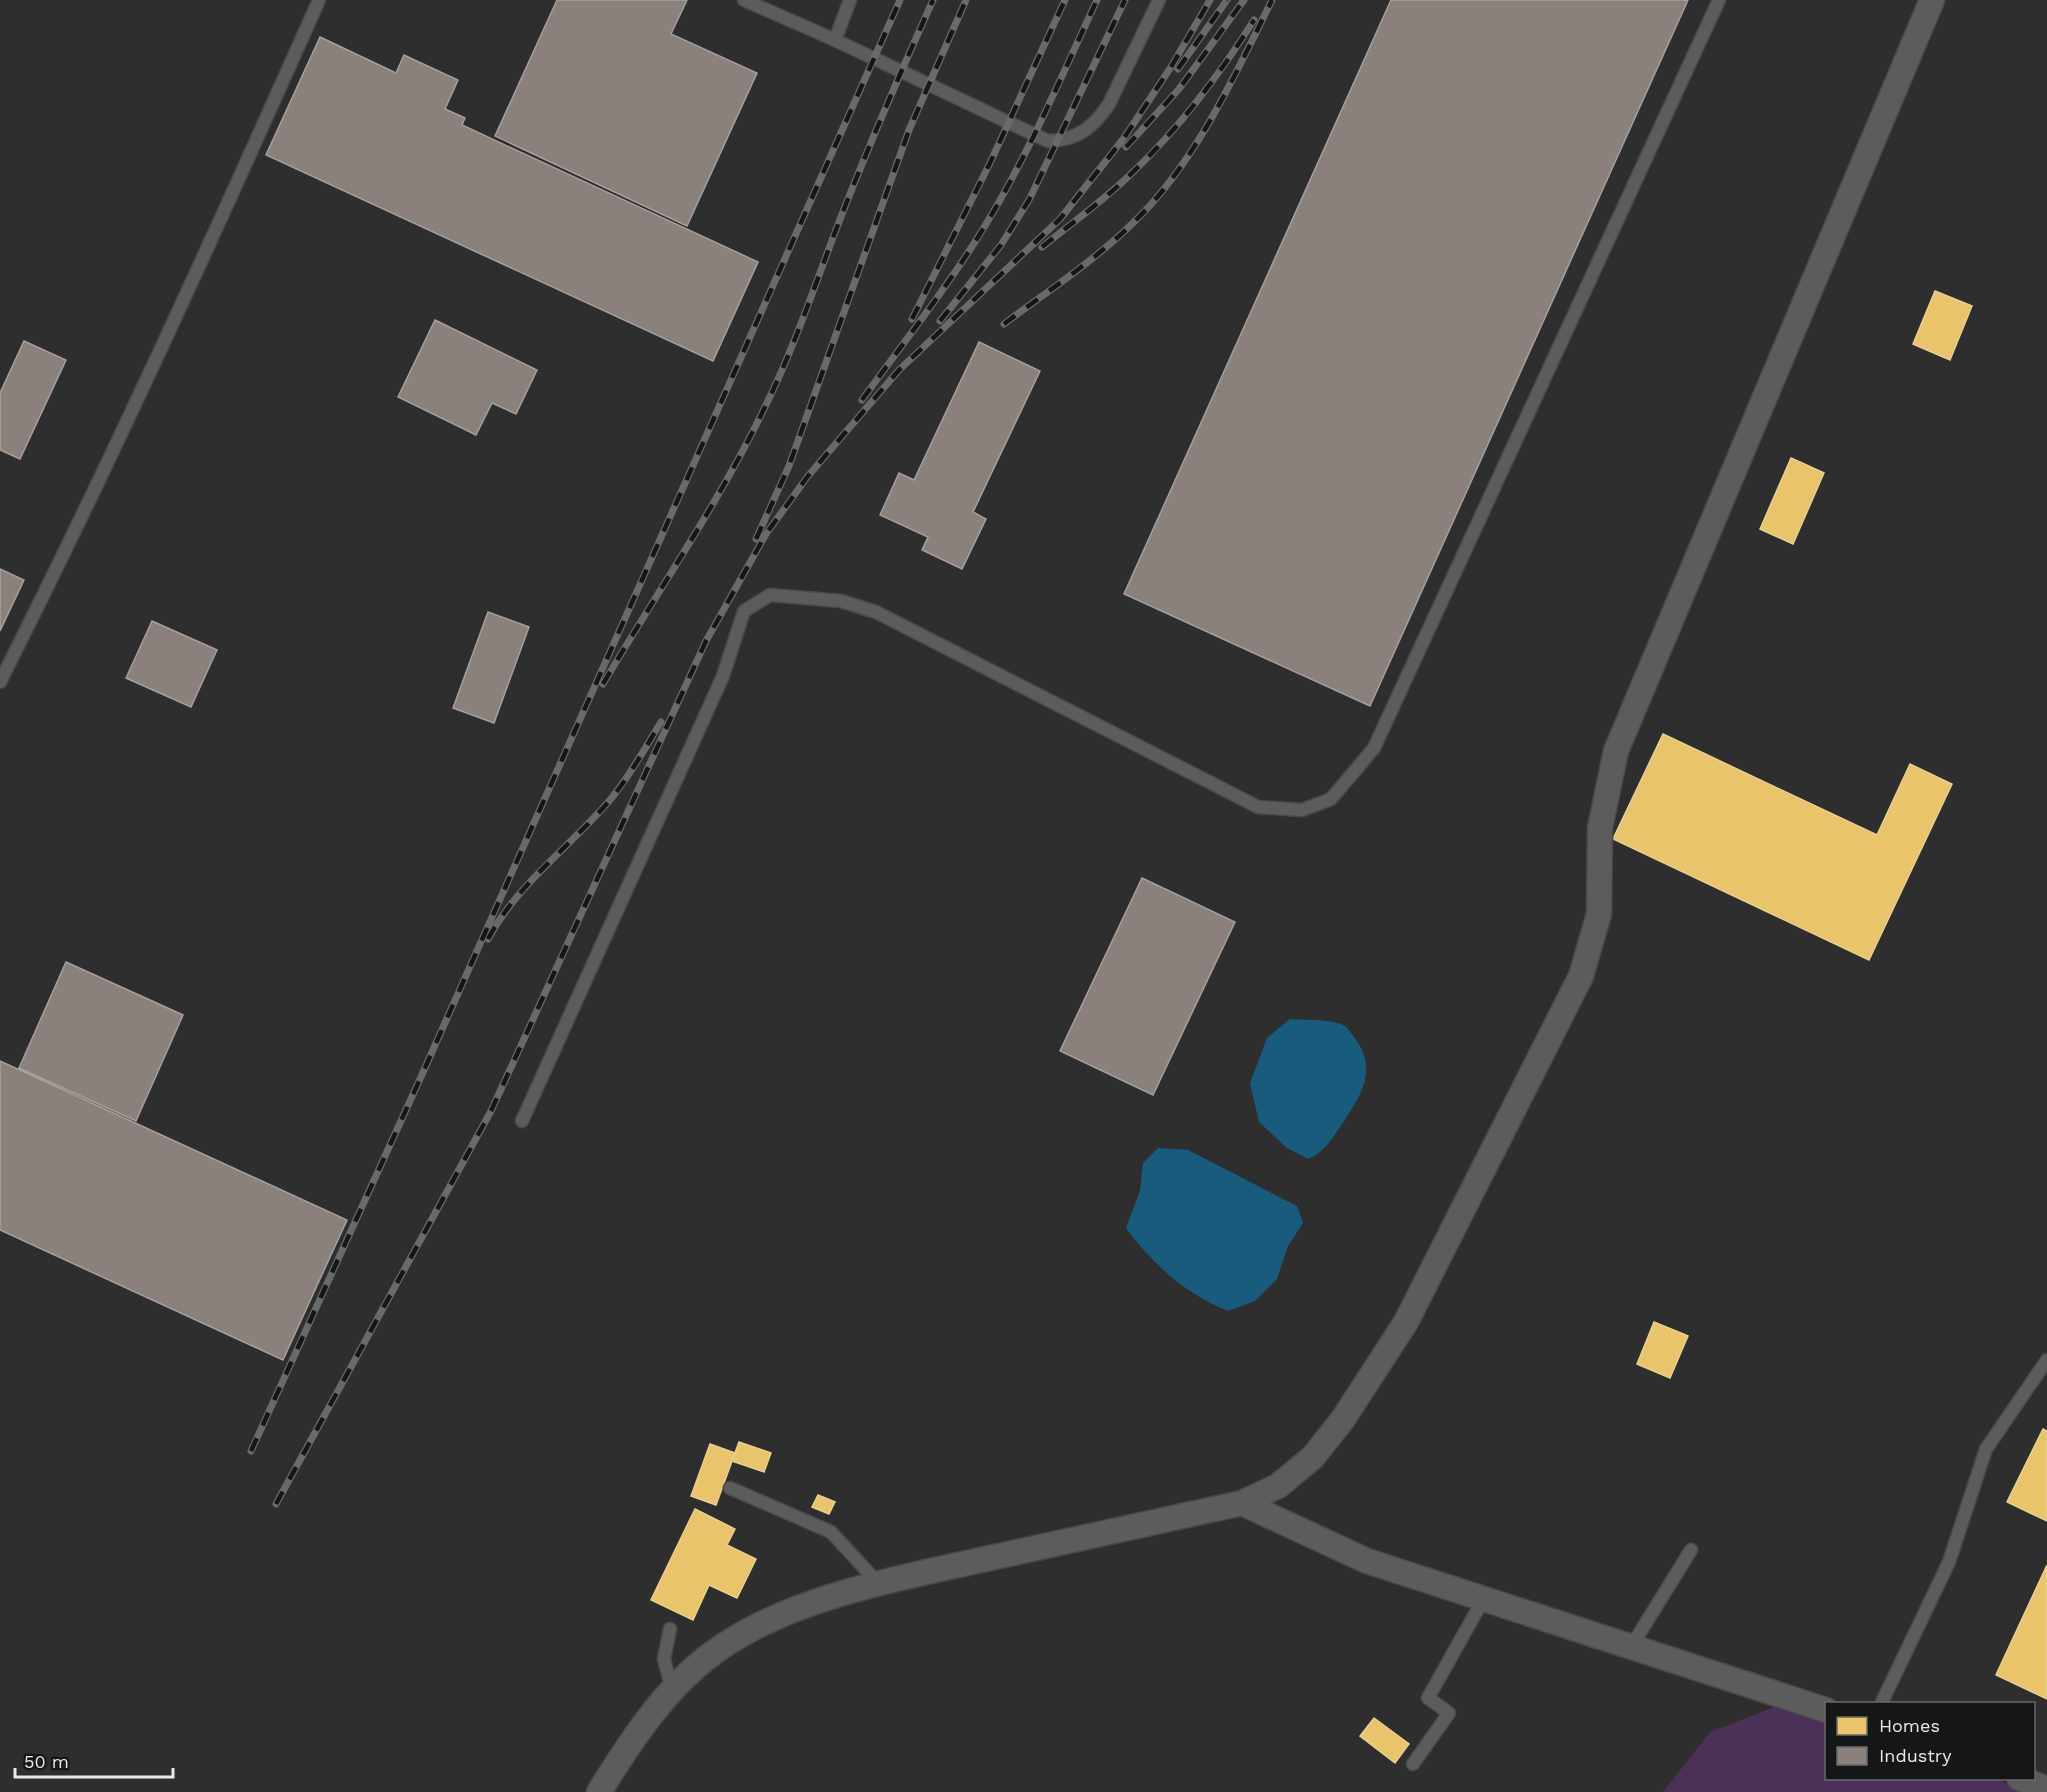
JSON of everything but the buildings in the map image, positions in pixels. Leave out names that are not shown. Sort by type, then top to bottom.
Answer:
[{"type":"street","points":[[599,1792],[621,1756],[672,1690],[714,1652],[765,1623],[817,1602],[878,1583],[1242,1503],[1278,1486],[1313,1457],[1343,1419],[1406,1322],[1581,976],[1599,914],[1600,828],[1616,751],[1932,0]]},
{"type":"street","points":[[1242,1503],[1367,1560],[1483,1600],[1825,1709]]},
{"type":"street","points":[[2022,1780],[2047,1789]]},
{"type":"lane","points":[[0,682],[49,584],[240,177],[319,0]]},
{"type":"lane","points":[[744,0],[835,40],[1048,141],[1074,138],[1099,119],[1109,104],[1159,0]]},
{"type":"lane","points":[[835,40],[850,0]]},
{"type":"lane","points":[[522,1121],[723,676],[744,611],[770,595],[841,601],[876,612],[1258,807],[1302,810],[1331,799],[1374,748],[1719,0]]},
{"type":"lane","points":[[1882,1702],[1949,1562],[1986,1449],[2047,1360]]},
{"type":"lane","points":[[730,1488],[831,1532],[878,1583]]},
{"type":"lane","points":[[1631,1647],[1692,1550]]},
{"type":"lane","points":[[1413,1764],[1449,1713],[1428,1698],[1483,1600]]},
{"type":"lane","points":[[670,1629],[664,1659],[672,1690]]},
{"type":"shaded area","points":[[1782,1704],[1825,1719],[1825,1780],[2000,1780],[2020,1792],[1663,1792],[1710,1732]]},
{"type":"water","points":[[1290,1019],[1326,1021],[1345,1026],[1354,1037],[1365,1060],[1366,1071],[1361,1093],[1327,1145],[1308,1159],[1287,1148],[1259,1122],[1250,1083],[1267,1038]]},
{"type":"water","points":[[1158,1148],[1188,1150],[1297,1206],[1303,1223],[1288,1246],[1277,1279],[1255,1301],[1228,1311],[1198,1296],[1159,1266],[1126,1228],[1140,1191],[1143,1163]]},
{"type":"railway","points":[[251,1451],[420,1079],[900,0]]},
{"type":"railway","points":[[603,684],[708,513],[777,383],[865,156],[933,0]]},
{"type":"railway","points":[[756,539],[789,466],[909,130],[966,0]]},
{"type":"railway","points":[[912,319],[990,163],[1065,0]]},
{"type":"railway","points":[[862,400],[955,273],[983,229],[1015,173],[1097,0]]},
{"type":"railway","points":[[940,321],[1001,245],[1029,200],[1125,0]]},
{"type":"railway","points":[[276,1504],[491,1111],[706,641],[766,534],[808,476],[899,370],[1060,219],[1124,138],[1171,67],[1210,0]]},
{"type":"railway","points":[[1178,69],[1227,0]]},
{"type":"railway","points":[[1126,147],[1179,89],[1244,0]]},
{"type":"railway","points":[[1004,324],[1105,248],[1158,196],[1178,171],[1213,116],[1272,0]]},
{"type":"railway","points":[[1042,247],[1112,191],[1151,154],[1198,99],[1254,20]]},
{"type":"railway","points":[[488,939],[514,900],[610,800],[631,772],[661,722]]}]
